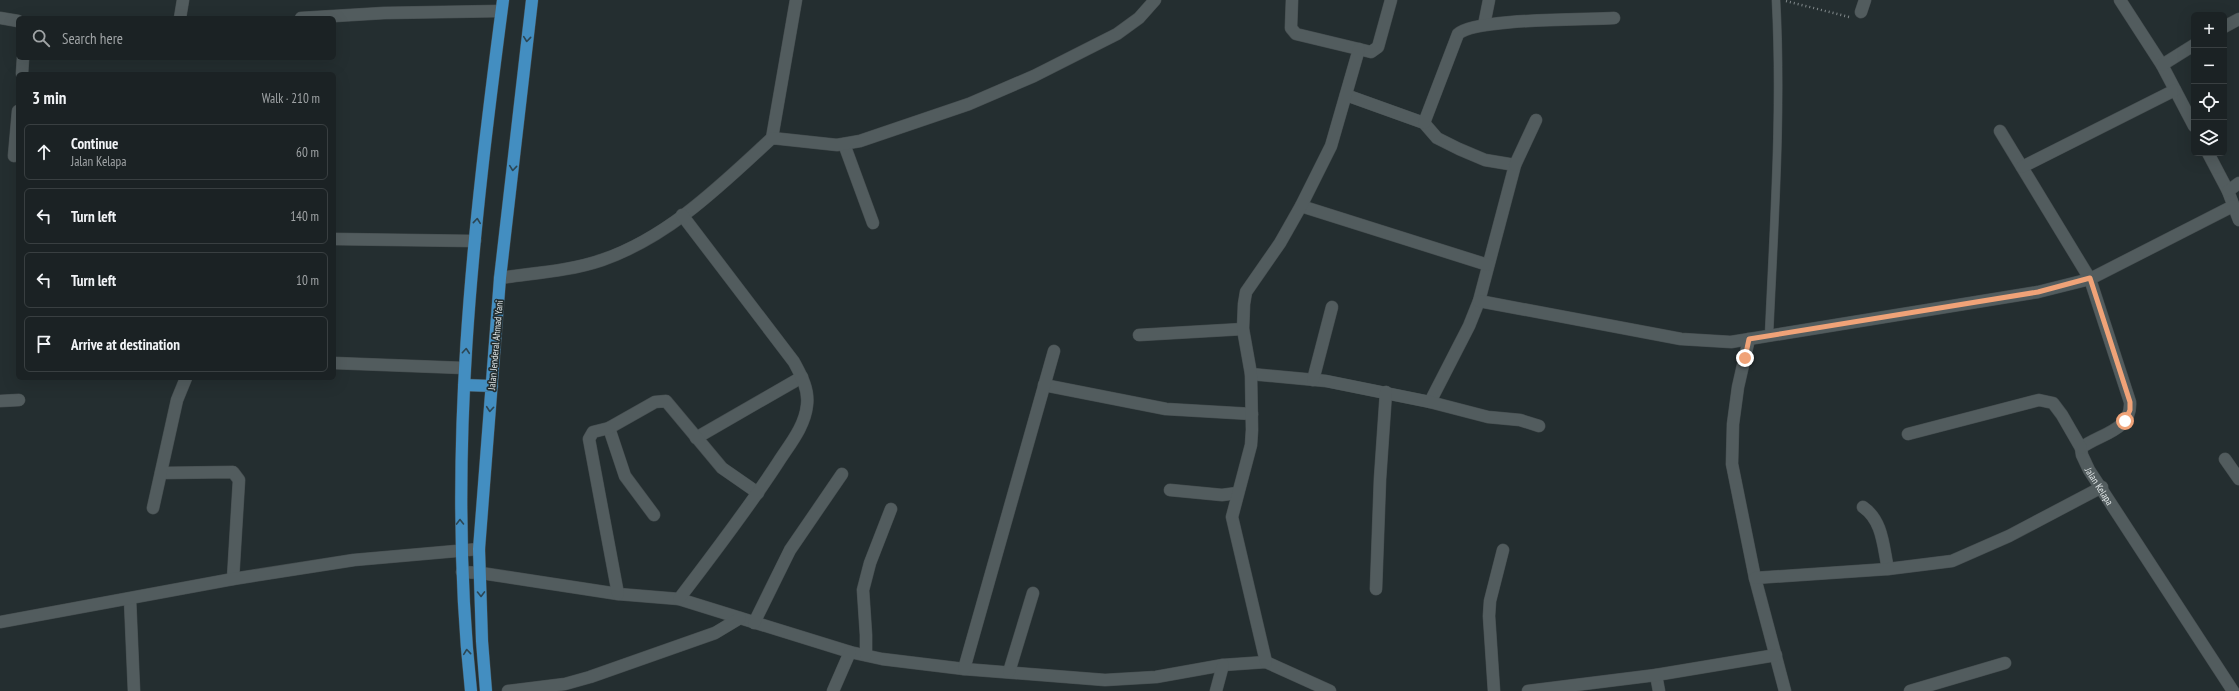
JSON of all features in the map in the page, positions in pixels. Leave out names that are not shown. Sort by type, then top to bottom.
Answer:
[{"type":"highway","name":"Jalan Jenderal Ahmad Yani","points":[[486,691],[482,641],[481,573],[479,549],[500,278],[532,0]]},
{"type":"highway","points":[[471,691],[460,550],[464,368],[475,241],[491,89],[502,5]]},
{"type":"highway","points":[[464,385],[492,386]]},
{"type":"street","points":[[180,16],[183,0]]},
{"type":"street","points":[[500,278],[573,267],[601,260],[639,245],[711,193],[772,138],[796,0]]},
{"type":"street","points":[[772,138],[818,144],[844,144],[860,141],[969,104],[1034,76],[1117,34],[1139,18],[1155,0]]},
{"type":"street","points":[[1292,0],[1291,28],[1296,34],[1370,52],[1376,50],[1391,0]]},
{"type":"street","points":[[1484,24],[1489,0]]},
{"type":"street","points":[[1861,12],[1865,0]]},
{"type":"street","points":[[2120,0],[2162,65],[2191,120]]},
{"type":"street","points":[[335,16],[502,5]]},
{"type":"street","points":[[0,18],[16,21]]},
{"type":"street","points":[[1424,123],[1458,34],[1467,28],[1484,24],[1614,18]]},
{"type":"street","points":[[2227,25],[2239,19]]},
{"type":"street","points":[[2162,65],[2191,47]]},
{"type":"street","points":[[1266,662],[1233,529],[1232,517],[1251,445],[1251,374],[1242,329],[1246,292],[1253,280],[1268,262],[1301,206],[1331,146],[1359,49]]},
{"type":"street","points":[[22,72],[23,60]]},
{"type":"street","points":[[2022,167],[2176,90]]},
{"type":"street","points":[[1346,95],[1424,123],[1437,138],[1458,149],[1485,160],[1515,165]]},
{"type":"street","points":[[1430,402],[1469,326],[1479,301],[1515,165],[1536,120]]},
{"type":"street","points":[[2000,131],[2090,278],[2123,381],[2130,410],[2125,421],[2116,428],[2081,448]]},
{"type":"street","points":[[14,156],[16,134]]},
{"type":"street","points":[[844,144],[872,222]]},
{"type":"street","points":[[2210,156],[2228,191],[2239,220]]},
{"type":"street","points":[[2228,191],[2239,183]]},
{"type":"street","points":[[1301,206],[1488,265]]},
{"type":"street","points":[[1479,301],[1681,339],[1731,342],[2038,292],[2090,278],[2233,206]]},
{"type":"street","points":[[679,599],[758,493],[799,431],[805,418],[808,404],[807,390],[794,362],[682,215]]},
{"type":"street","points":[[336,239],[475,241]]},
{"type":"street","points":[[1313,380],[1332,307]]},
{"type":"street","points":[[1139,335],[1242,329]]},
{"type":"street","points":[[1749,339],[1738,387],[1733,424],[1732,464],[1755,578],[1785,691]]},
{"type":"street","points":[[964,669],[1054,351]]},
{"type":"street","points":[[336,363],[464,368]]},
{"type":"street","points":[[1251,374],[1313,380],[1386,392],[1488,417],[1520,420],[1539,426]]},
{"type":"street","points":[[696,438],[802,377]]},
{"type":"street","points":[[153,508],[177,400],[185,380]]},
{"type":"street","points":[[1044,385],[1166,409],[1252,414]]},
{"type":"street","points":[[1376,589],[1380,479],[1386,392]]},
{"type":"street","points":[[0,401],[19,400]]},
{"type":"street","points":[[618,594],[589,438],[593,432],[608,428],[663,400],[670,404],[696,438],[728,474],[758,493]]},
{"type":"street","name":"Jalan Kelapa","points":[[1908,434],[2039,400],[2053,403],[2081,448],[2082,455],[2089,470],[2102,487],[2233,691]]},
{"type":"street","points":[[608,428],[625,476],[654,515]]},
{"type":"street","points":[[2225,459],[2239,479]]},
{"type":"street","points":[[161,473],[233,472],[237,474],[239,480],[233,579]]},
{"type":"street","points":[[754,623],[790,550],[842,474]]},
{"type":"street","points":[[1755,578],[1888,569],[1952,561],[2010,536],[2102,487]]},
{"type":"street","points":[[1170,490],[1217,495],[1238,493]]},
{"type":"street","points":[[1864,507],[1872,513],[1879,524],[1888,569]]},
{"type":"street","points":[[866,655],[863,590],[870,563],[891,509]]},
{"type":"street","points":[[0,622],[233,579],[354,560],[479,549]]},
{"type":"street","points":[[1494,691],[1489,609],[1493,583],[1503,550]]},
{"type":"street","points":[[462,572],[481,573],[618,594],[679,599],[850,652],[964,669],[1008,672],[1104,685],[1223,665],[1266,662],[1308,686],[1330,691]]},
{"type":"street","points":[[1008,672],[1033,593]]},
{"type":"street","points":[[130,599],[134,691]]},
{"type":"street","points":[[508,691],[565,684],[590,677],[715,633],[740,618]]},
{"type":"street","points":[[834,691],[850,652]]},
{"type":"street","points":[[1528,691],[1656,675],[1776,655]]},
{"type":"street","points":[[1910,691],[2005,663]]},
{"type":"street","points":[[1216,691],[1223,665]]},
{"type":"street","points":[[1656,675],[1659,691]]},
{"type":"lane","points":[[1769,335],[1777,170],[1778,41],[1776,0]]},
{"type":"path","points":[[1782,0],[1847,17],[1857,17],[1861,12]]},
{"type":"route","points":[[1745,358],[1749,339],[1888,315],[2038,292],[2090,278],[2130,402],[2130,410],[2125,421]]}]
